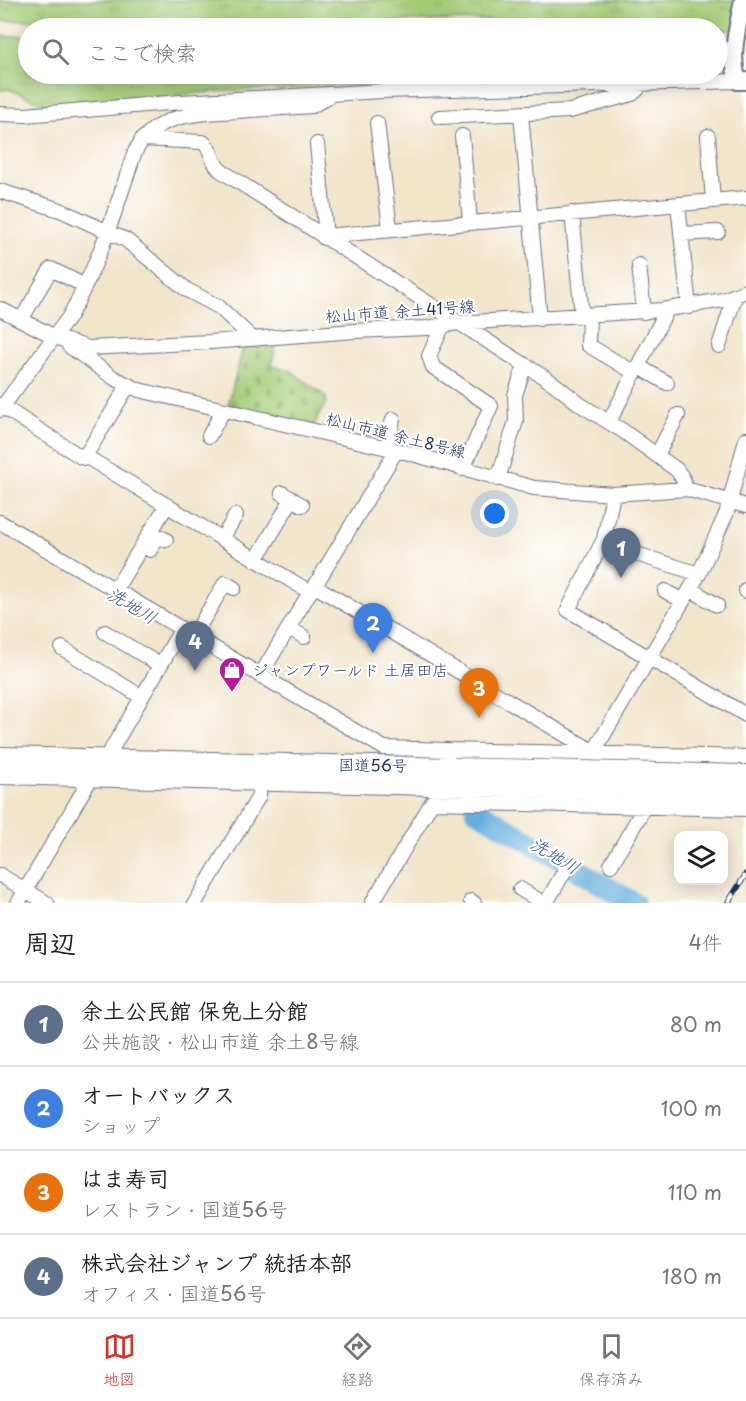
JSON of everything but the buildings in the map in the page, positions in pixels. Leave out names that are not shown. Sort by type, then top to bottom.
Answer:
[{"type":"highway","name":"国道56号","points":[[0,757],[104,759],[446,776],[645,790],[746,793]]},
{"type":"highway","name":"国道56号","points":[[0,774],[260,780],[446,776]]},
{"type":"highway","name":"国道56号","points":[[645,790],[746,775]]},
{"type":"main road","points":[[742,81],[733,68],[733,52],[743,0]]},
{"type":"street","points":[[0,114],[25,115],[182,102],[334,94],[639,84],[637,90],[632,94],[620,99],[570,111],[439,117]]},
{"type":"street","points":[[334,94],[312,106],[180,116],[155,127],[142,139],[134,154],[108,231],[69,317],[1,407],[256,560],[313,589],[594,753]]},
{"type":"street","points":[[521,114],[540,319]]},
{"type":"street","points":[[390,229],[373,123],[392,122]]},
{"type":"street","points":[[708,136],[712,201]]},
{"type":"street","points":[[142,139],[203,142],[208,145],[211,158],[220,170],[525,365],[609,422],[677,470],[686,489]]},
{"type":"street","points":[[317,144],[325,237]]},
{"type":"street","points":[[459,144],[470,222]]},
{"type":"street","points":[[305,154],[319,161]]},
{"type":"street","points":[[0,191],[60,210],[134,245],[187,290],[219,307],[253,339]]},
{"type":"street","points":[[325,237],[390,229],[746,198]]},
{"type":"street","points":[[678,204],[689,307]]},
{"type":"street","points":[[572,213],[588,345],[667,383]]},
{"type":"street","points":[[681,234],[718,232]]},
{"type":"street","points":[[639,265],[644,312]]},
{"type":"street","points":[[21,320],[51,269],[85,286]]},
{"type":"street","points":[[718,346],[741,293]]},
{"type":"street","name":"松山市道 余土41号線","points":[[55,337],[88,348],[253,339],[667,310],[723,300],[741,293]]},
{"type":"street","points":[[609,422],[667,310]]},
{"type":"street","points":[[1,313],[55,337]]},
{"type":"street","points":[[443,325],[429,356],[433,367],[491,406],[463,469]]},
{"type":"street","name":"松山市道 余土8号線","points":[[55,337],[128,386],[139,390],[392,449],[534,488],[612,494],[686,489],[746,506]]},
{"type":"street","points":[[498,479],[516,421],[515,395],[525,365]]},
{"type":"street","points":[[84,458],[128,386]]},
{"type":"street","points":[[209,436],[223,411]]},
{"type":"street","points":[[657,455],[678,415]]},
{"type":"street","points":[[260,676],[313,589],[392,449],[393,419]]},
{"type":"street","points":[[594,753],[699,574],[723,523],[746,439]]},
{"type":"street","points":[[612,494],[602,543],[568,610],[746,715]]},
{"type":"street","points":[[256,560],[292,499]]},
{"type":"street","points":[[119,593],[167,505]]},
{"type":"street","points":[[222,538],[236,515]]},
{"type":"street","points":[[0,522],[384,748],[446,776],[594,753],[746,757]]},
{"type":"street","points":[[119,593],[158,536],[166,540]]},
{"type":"street","points":[[602,543],[699,574]]},
{"type":"street","points":[[187,633],[221,575]]},
{"type":"street","points":[[18,903],[160,665],[225,582],[234,588]]},
{"type":"street","points":[[665,591],[687,595],[717,605]]},
{"type":"street","points":[[289,628],[304,638]]},
{"type":"street","points":[[105,632],[160,665]]},
{"type":"street","points":[[62,648],[142,697]]},
{"type":"street","points":[[372,903],[446,776]]},
{"type":"street","points":[[195,903],[259,796],[260,780]]},
{"type":"street","points":[[611,866],[640,814],[645,790],[746,809]]},
{"type":"street","points":[[520,889],[547,902],[567,867]]},
{"type":"street","points":[[0,875],[47,903]]},
{"type":"green space","points":[[0,0],[746,0],[746,31],[728,30],[728,18],[18,18],[18,20],[0,21]]},
{"type":"green space","points":[[0,36],[18,36],[18,84],[392,84],[223,91],[48,106],[9,89],[0,90]]},
{"type":"green space","points":[[276,342],[272,366],[290,370],[326,397],[326,402],[313,427],[228,405],[244,344]]},
{"type":"waterway","name":"洗地川","points":[[476,810],[634,903]]},
{"type":"railway","points":[[728,903],[746,874]]},
{"type":"place","name":"余土公民館 保免上分館","points":[[621,578]]},
{"type":"place","name":"オートバックス","points":[[373,653]]},
{"type":"place","name":"株式会社ジャンプ 統括本部","points":[[195,671]]},
{"type":"place","name":"ジャンプワールド 土居田店","points":[[232,693]]},
{"type":"place","name":"はま寿司","points":[[479,718]]}]
